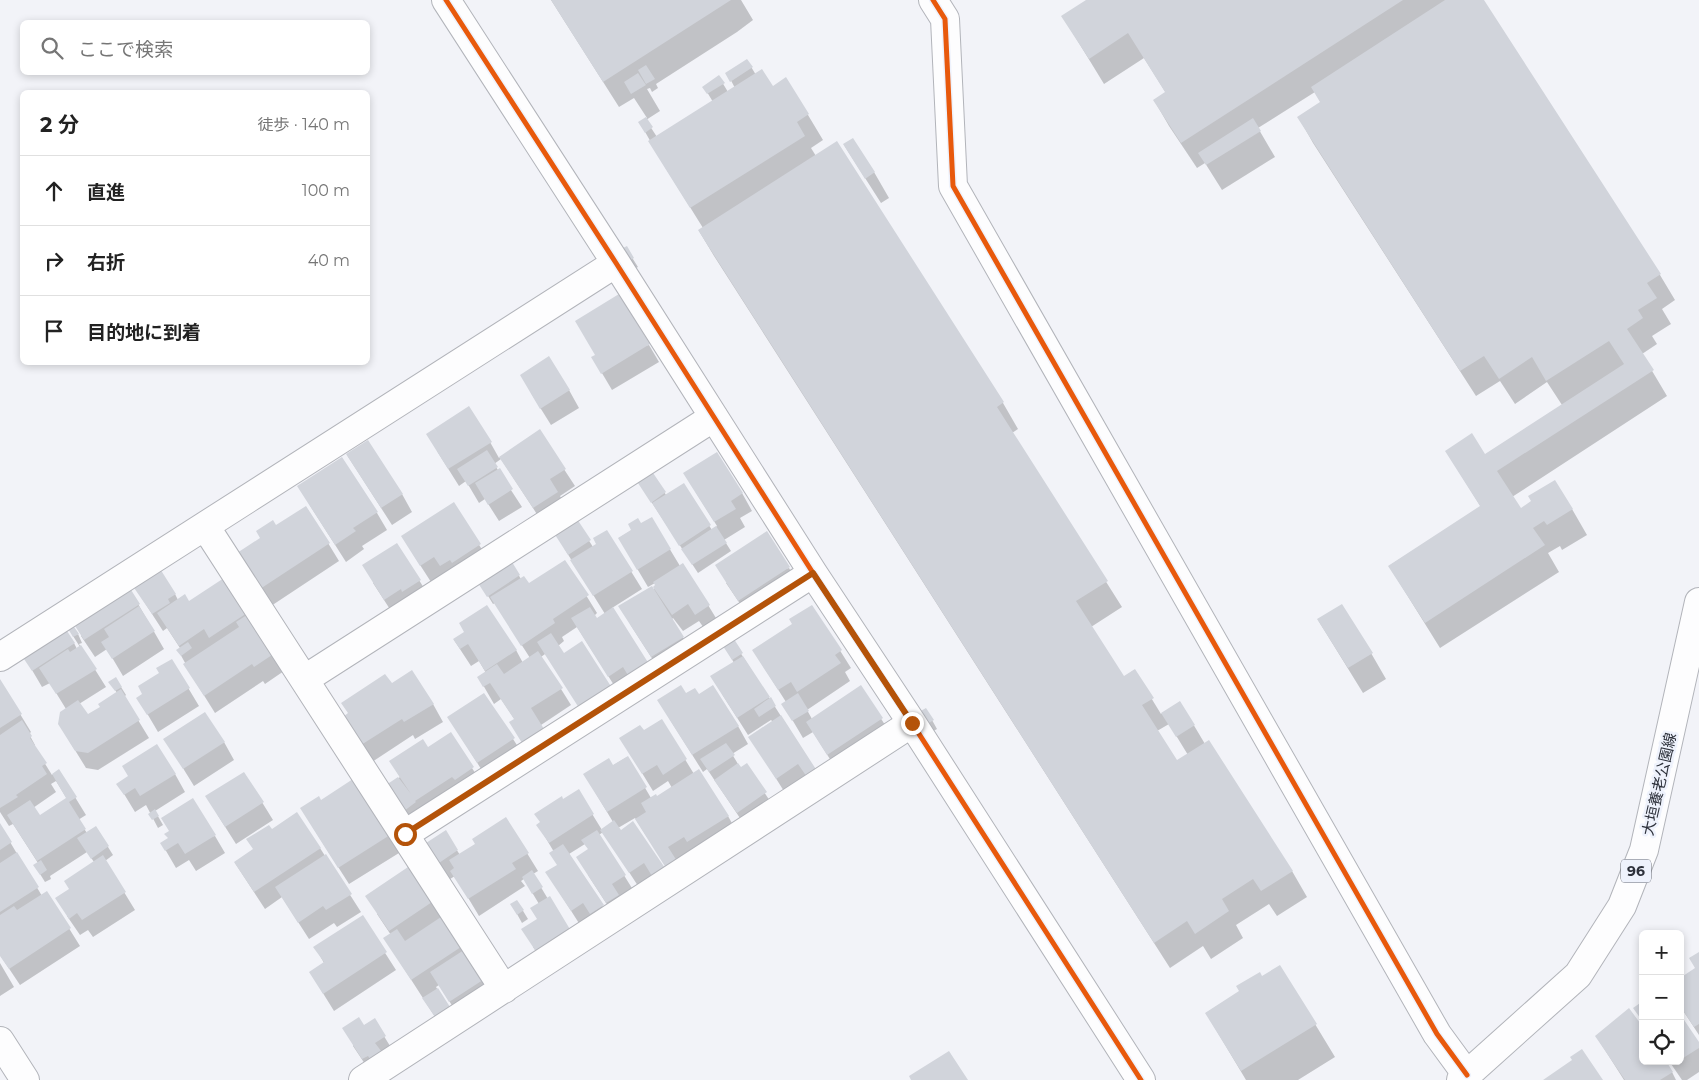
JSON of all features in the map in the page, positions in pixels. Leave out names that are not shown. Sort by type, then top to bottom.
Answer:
[{"type":"street","points":[[446,0],[1141,1080]]},
{"type":"street","points":[[933,0],[945,19],[953,186],[1437,1034],[1464,1077]]},
{"type":"street","points":[[0,657],[616,263]]},
{"type":"street","points":[[304,678],[714,417]]},
{"type":"street","points":[[205,526],[504,989]]},
{"type":"street","points":[[405,834],[813,573]]},
{"type":"street","name":"大垣養老公園線","points":[[1464,1077],[1578,975],[1622,906],[1644,850],[1699,602]]},
{"type":"street","points":[[363,1080],[912,723]]},
{"type":"street","points":[[0,1041],[25,1080]]},
{"type":"building","points":[[551,0],[731,0],[603,82]]},
{"type":"building","points":[[1086,0],[1403,0],[1181,143],[1153,100],[1165,92],[1128,33],[1089,59],[1061,16]]},
{"type":"building","points":[[1445,0],[1484,0],[1661,274],[1647,283],[1657,298],[1638,310],[1643,318],[1627,329],[1654,370],[1497,471],[1521,508],[1531,501],[1528,496],[1555,480],[1573,509],[1547,525],[1544,521],[1533,528],[1545,545],[1425,623],[1388,566],[1480,506],[1445,451],[1472,433],[1485,454],[1624,364],[1609,341],[1546,381],[1532,357],[1499,379],[1484,356],[1460,371],[1297,117],[1320,102],[1311,87]]},
{"type":"building","points":[[747,59],[753,67],[730,82],[725,73]]},
{"type":"building","points":[[646,65],[655,79],[646,84],[638,70]]},
{"type":"building","points":[[762,69],[773,86],[786,77],[809,114],[797,122],[805,136],[690,208],[648,141]]},
{"type":"building","points":[[638,73],[646,85],[631,94],[624,82]]},
{"type":"building","points":[[719,75],[725,83],[707,94],[702,87]]},
{"type":"building","points":[[646,117],[653,127],[645,133],[638,122]]},
{"type":"building","points":[[1253,118],[1261,131],[1206,165],[1198,153]]},
{"type":"building","points":[[853,138],[875,172],[865,179],[843,144]]},
{"type":"building","points":[[837,141],[1004,402],[997,407],[1108,581],[1076,601],[1124,676],[1135,669],[1154,698],[1142,705],[1177,760],[1209,740],[1293,871],[1261,891],[1253,879],[1222,899],[1229,911],[1195,934],[1187,921],[1154,943],[698,230]]},
{"type":"building","points":[[627,246],[634,258],[629,261],[621,249]]},
{"type":"building","points":[[619,294],[650,344],[601,374],[591,357],[595,355],[575,321]]},
{"type":"building","points":[[549,356],[570,390],[540,409],[520,375]]},
{"type":"building","points":[[469,406],[492,442],[448,469],[426,434]]},
{"type":"building","points":[[540,429],[566,469],[550,479],[558,492],[533,508],[499,457]]},
{"type":"building","points":[[368,440],[403,494],[381,508],[346,454]]},
{"type":"building","points":[[487,450],[498,467],[468,486],[457,469]]},
{"type":"building","points":[[717,452],[743,493],[731,501],[736,509],[714,522],[683,473]]},
{"type":"building","points":[[342,457],[378,512],[353,528],[356,531],[335,545],[297,486]]},
{"type":"building","points":[[500,468],[513,489],[488,505],[475,483]]},
{"type":"building","points":[[651,470],[666,492],[651,503],[636,480]]},
{"type":"building","points":[[684,483],[711,525],[679,546],[652,503]]},
{"type":"building","points":[[454,502],[481,544],[452,563],[450,560],[440,566],[434,557],[420,566],[401,536]]},
{"type":"building","points":[[306,506],[330,543],[260,589],[237,553],[260,538],[256,531],[273,520],[276,525]]},
{"type":"building","points":[[575,516],[591,540],[568,555],[552,530]]},
{"type":"building","points":[[652,517],[671,549],[637,570],[618,538],[631,530],[628,524],[638,518],[641,523]]},
{"type":"building","points":[[716,526],[727,543],[692,565],[681,549]]},
{"type":"building","points":[[607,530],[633,571],[593,596],[570,560],[596,544],[593,538]]},
{"type":"building","points":[[767,531],[790,567],[738,601],[715,565]]},
{"type":"building","points":[[397,543],[421,580],[402,592],[401,589],[384,600],[362,565]]},
{"type":"building","points":[[565,560],[589,595],[553,619],[555,623],[521,646],[490,597],[524,576],[529,583]]},
{"type":"building","points":[[512,562],[520,575],[487,597],[478,583]]},
{"type":"building","points":[[683,563],[710,605],[695,615],[688,604],[672,615],[653,587],[655,585],[653,582]]},
{"type":"building","points":[[157,564],[176,594],[168,599],[170,603],[152,614],[130,582]]},
{"type":"building","points":[[224,578],[247,613],[209,638],[204,629],[179,646],[157,613],[185,594],[189,601]]},
{"type":"building","points":[[126,582],[140,604],[84,640],[70,618]]},
{"type":"building","points":[[652,586],[684,637],[651,657],[618,606]]},
{"type":"building","points":[[1342,604],[1373,653],[1348,668],[1317,619]]},
{"type":"building","points":[[487,605],[517,650],[485,671],[468,644],[460,649],[453,639],[464,632],[459,623]]},
{"type":"building","points":[[812,605],[842,650],[835,655],[841,663],[797,692],[791,682],[778,690],[752,650],[792,624],[789,619]]},
{"type":"building","points":[[139,606],[155,631],[112,659],[101,642],[109,637],[104,629]]},
{"type":"building","points":[[590,607],[597,618],[613,607],[649,664],[629,677],[623,667],[608,677],[571,618]]},
{"type":"building","points":[[250,613],[275,653],[254,667],[252,664],[204,696],[183,664],[239,627],[236,622]]},
{"type":"building","points":[[72,624],[79,634],[73,637],[67,627]]},
{"type":"building","points":[[63,625],[75,643],[32,671],[20,653]]},
{"type":"building","points":[[551,633],[564,653],[582,641],[612,688],[579,708],[537,642]]},
{"type":"building","points":[[732,636],[743,653],[732,660],[721,643]]},
{"type":"building","points":[[188,642],[192,648],[181,656],[176,650]]},
{"type":"building","points":[[81,645],[97,669],[56,694],[39,668],[68,649],[70,652]]},
{"type":"building","points":[[538,651],[563,688],[531,708],[544,729],[522,743],[509,722],[514,719],[490,683],[483,687],[477,677],[497,664],[504,674]]},
{"type":"building","points":[[743,656],[770,697],[737,718],[710,676]]},
{"type":"building","points":[[172,659],[190,688],[147,715],[136,698],[142,694],[138,686],[159,673],[156,668]]},
{"type":"building","points":[[412,670],[434,704],[404,722],[402,719],[361,745],[343,717],[348,713],[341,703],[385,674],[392,683]]},
{"type":"building","points":[[116,677],[122,687],[115,691],[108,682]]},
{"type":"building","points":[[0,679],[22,714],[0,728]]},
{"type":"building","points":[[681,685],[686,693],[695,688],[699,694],[713,685],[739,726],[692,755],[657,700]]},
{"type":"building","points":[[861,685],[883,718],[827,755],[806,722]]},
{"type":"building","points":[[121,689],[140,720],[88,753],[75,751],[58,724],[60,712],[78,700],[88,714],[100,707],[98,704]]},
{"type":"building","points":[[484,693],[515,738],[477,763],[447,717]]},
{"type":"building","points":[[798,693],[809,711],[792,721],[781,704]]},
{"type":"building","points":[[771,697],[776,706],[759,717],[754,709]]},
{"type":"building","points":[[1180,701],[1195,725],[1176,737],[1161,713]]},
{"type":"building","points":[[926,708],[934,720],[925,725],[917,713]]},
{"type":"building","points":[[205,712],[225,742],[183,769],[163,739]]},
{"type":"building","points":[[781,715],[819,774],[809,780],[798,764],[776,779],[748,737]]},
{"type":"building","points":[[662,719],[687,759],[663,775],[657,765],[642,774],[619,738],[640,725],[644,730]]},
{"type":"building","points":[[22,720],[32,736],[30,738],[47,763],[42,766],[47,774],[16,795],[18,797],[0,808],[0,735]]},
{"type":"building","points":[[451,732],[474,767],[455,780],[452,777],[415,801],[404,811],[386,785],[398,777],[411,794],[389,761],[423,739],[428,747]]},
{"type":"building","points":[[726,743],[735,755],[709,772],[700,759]]},
{"type":"building","points":[[157,744],[176,774],[140,796],[135,788],[124,795],[116,784],[128,776],[122,766]]},
{"type":"building","points":[[628,756],[647,787],[607,812],[583,774],[609,758],[613,765]]},
{"type":"building","points":[[738,763],[741,767],[747,763],[767,792],[737,813],[714,780]]},
{"type":"building","points":[[59,769],[77,797],[69,802],[86,829],[37,861],[7,815],[30,800],[40,815],[66,798],[52,774]]},
{"type":"building","points":[[699,769],[729,816],[687,842],[684,837],[668,847],[677,861],[666,868],[635,819],[646,812],[641,803],[656,794],[657,796]]},
{"type":"building","points":[[244,772],[264,802],[225,827],[205,796]]},
{"type":"building","points":[[353,779],[390,835],[338,868],[300,808],[319,796],[321,800]]},
{"type":"building","points":[[579,789],[594,814],[549,843],[536,825],[540,822],[534,814],[562,796],[563,799]]},
{"type":"building","points":[[193,798],[216,835],[185,854],[178,843],[165,851],[160,843],[168,838],[164,834],[169,831],[161,818]]},
{"type":"building","points":[[155,809],[159,816],[152,820],[148,814]]},
{"type":"building","points":[[297,812],[321,848],[254,892],[234,862],[253,849],[246,839],[269,825],[272,829]]},
{"type":"building","points":[[506,817],[529,853],[512,863],[516,869],[468,899],[450,871],[454,868],[449,860],[475,844],[472,839]]},
{"type":"building","points":[[614,820],[621,830],[633,821],[665,868],[652,876],[644,863],[629,873],[600,830]]},
{"type":"building","points":[[0,823],[12,842],[0,850]]},
{"type":"building","points":[[96,826],[109,846],[91,859],[77,838]]},
{"type":"building","points":[[446,830],[458,850],[439,863],[426,843]]},
{"type":"building","points":[[597,830],[626,875],[612,884],[619,895],[606,903],[576,857],[588,849],[581,840]]},
{"type":"building","points":[[563,844],[604,905],[590,914],[583,903],[571,911],[545,872],[557,865],[549,853]]},
{"type":"building","points":[[17,852],[39,887],[0,912],[0,863]]},
{"type":"building","points":[[326,854],[352,894],[326,910],[323,906],[298,923],[275,887]]},
{"type":"building","points":[[103,855],[126,892],[82,920],[77,913],[69,919],[55,898],[69,889],[64,881]]},
{"type":"building","points":[[41,860],[47,870],[40,875],[33,865]]},
{"type":"building","points":[[411,865],[435,900],[389,931],[365,896]]},
{"type":"building","points":[[532,870],[543,887],[532,894],[522,877]]},
{"type":"building","points":[[47,891],[71,928],[9,969],[0,956],[0,915],[14,906],[17,910]]},
{"type":"building","points":[[550,896],[571,931],[537,953],[521,929],[537,919],[530,908]]},
{"type":"building","points":[[517,900],[524,910],[517,915],[510,904]]},
{"type":"building","points":[[363,915],[387,952],[323,994],[309,972],[324,962],[313,947]]},
{"type":"building","points":[[444,915],[464,945],[411,980],[383,938],[397,929],[405,941]]},
{"type":"building","points":[[467,948],[486,978],[449,1002],[430,972]]},
{"type":"building","points":[[1699,952],[1699,1024],[1694,1027],[1684,1012],[1684,975],[1695,968],[1689,958]]},
{"type":"building","points":[[1280,965],[1317,1024],[1241,1071],[1205,1013],[1239,991],[1236,986],[1260,972],[1262,976]]},
{"type":"building","points":[[438,988],[450,1007],[435,1017],[422,998]]},
{"type":"building","points":[[1639,1004],[1639,1016],[1633,1008]]},
{"type":"building","points":[[1629,1008],[1639,1022],[1639,1065],[1669,1065],[1673,1072],[1660,1080],[1625,1080],[1595,1036]]},
{"type":"building","points":[[359,1017],[364,1025],[375,1018],[386,1036],[375,1043],[385,1056],[373,1063],[368,1056],[362,1059],[342,1028]]},
{"type":"building","points":[[1684,1020],[1699,1042],[1699,1048],[1684,1057]]},
{"type":"building","points":[[1582,1049],[1603,1080],[1543,1080],[1572,1060],[1570,1057]]},
{"type":"building","points":[[949,1051],[968,1080],[911,1080],[909,1076]]},
{"type":"cycle path","points":[[446,0],[1141,1080]]},
{"type":"cycle path","points":[[933,0],[945,19],[953,186],[1437,1034],[1467,1075]]},
{"type":"route","points":[[405,834],[813,573],[912,723]]}]
